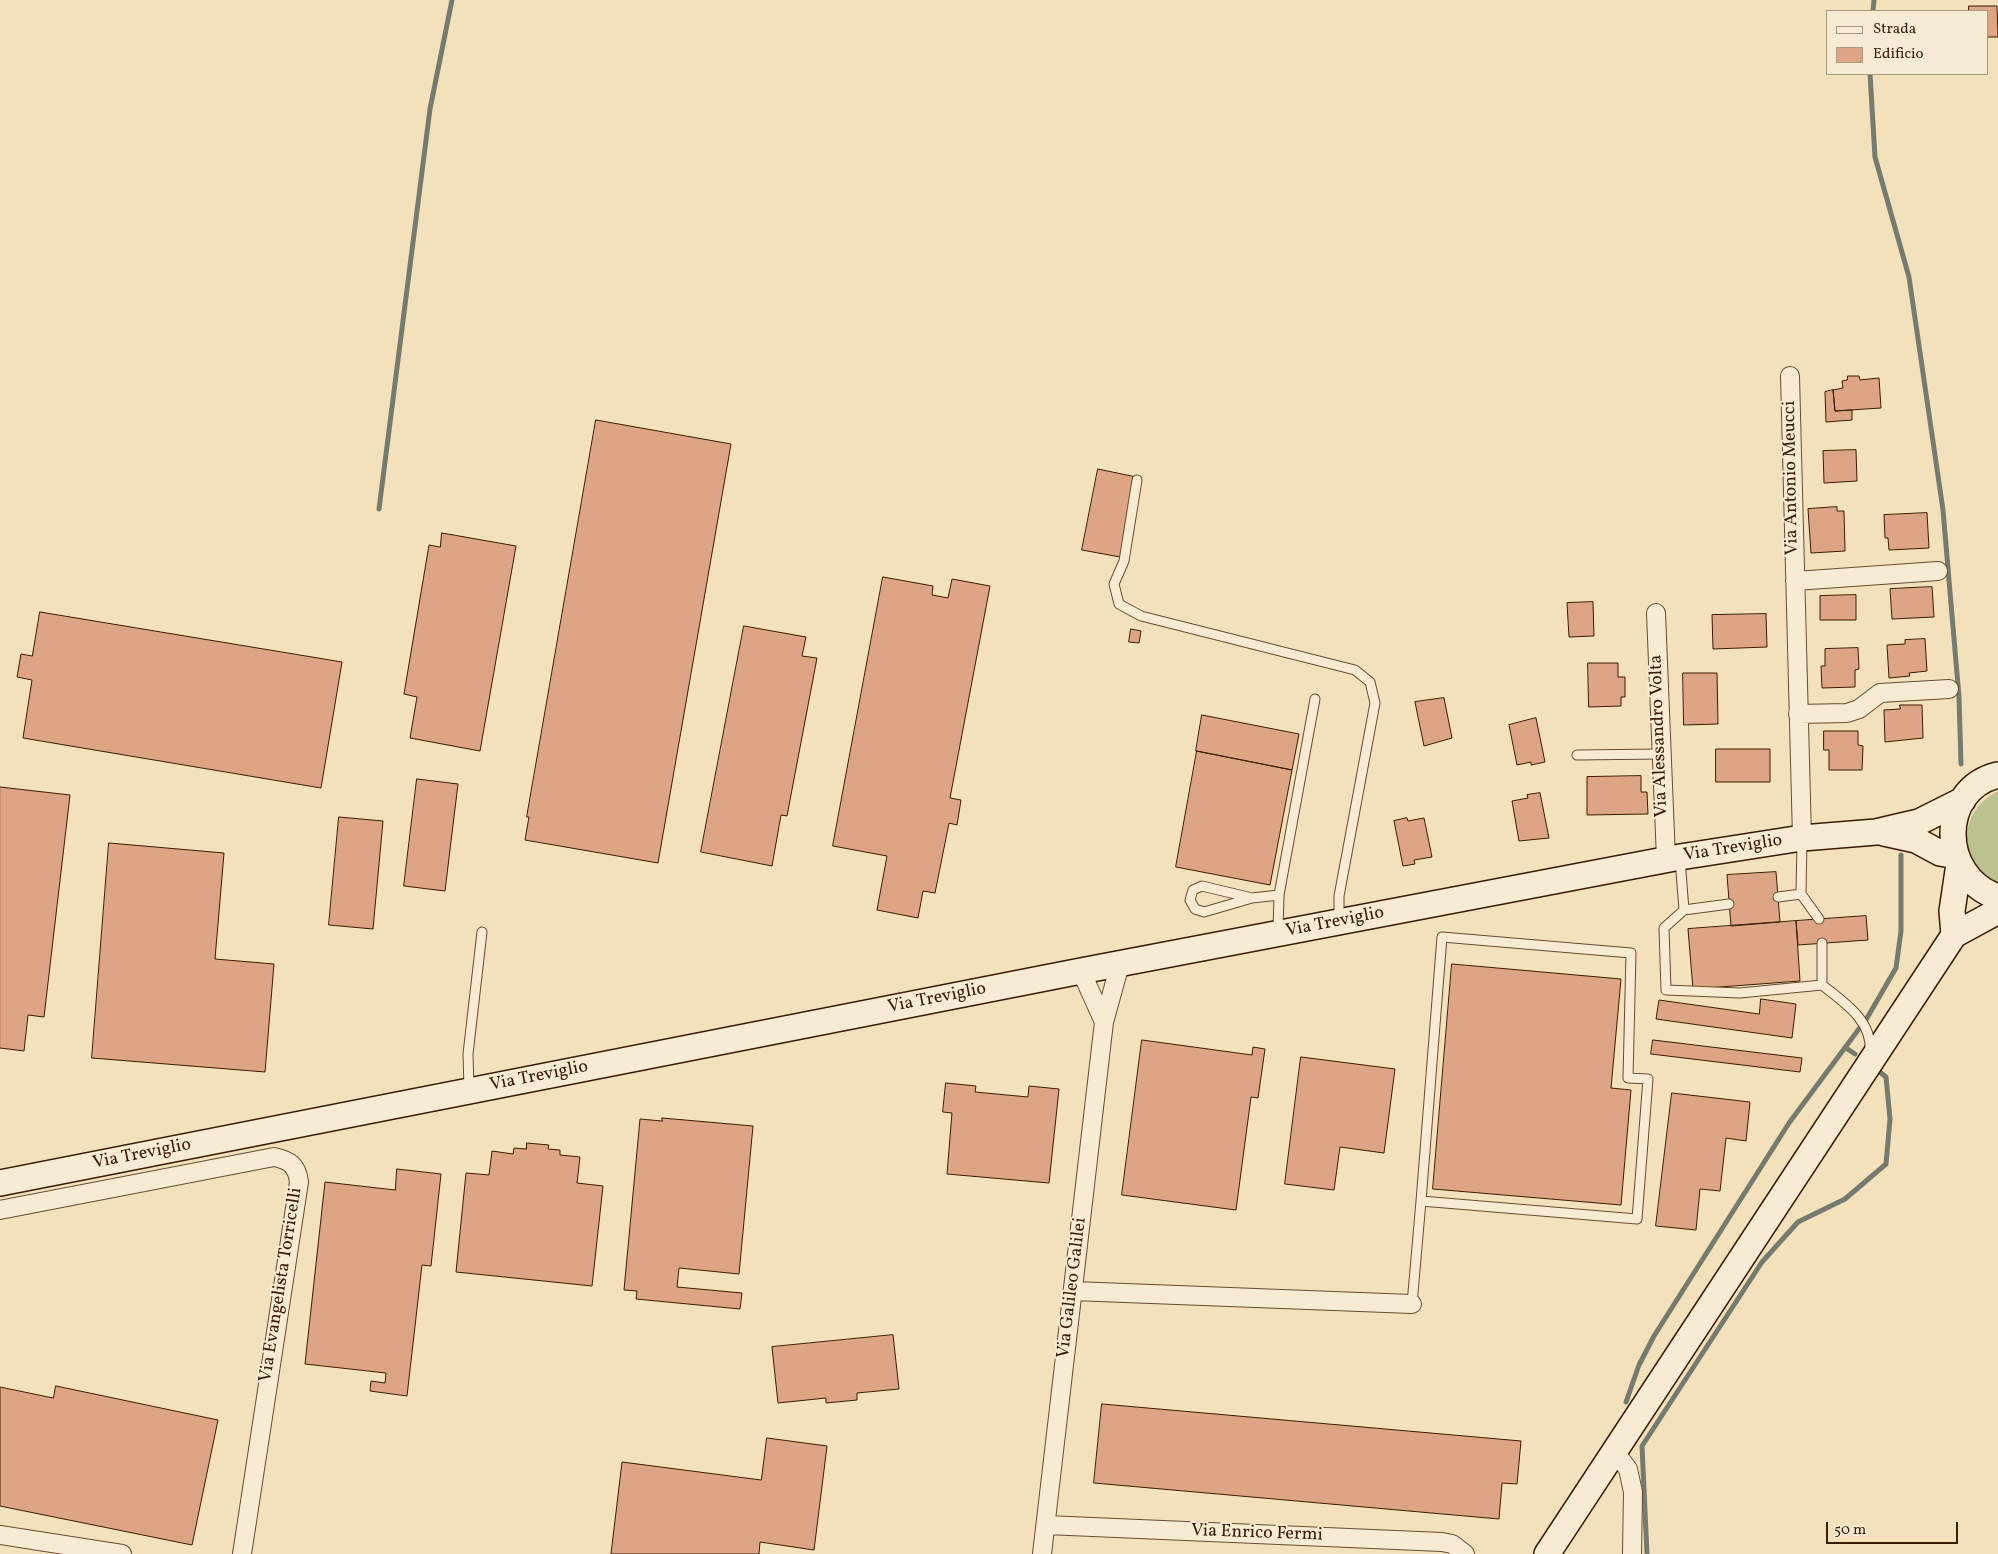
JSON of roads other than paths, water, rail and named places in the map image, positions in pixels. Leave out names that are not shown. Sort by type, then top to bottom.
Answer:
[{"type":"street","name":"Via Antonio Meucci","points":[[1790,376],[1802,838]]},
{"type":"street","name":"Via Antonio Meucci","points":[[1795,581],[1938,571]]},
{"type":"street","name":"Via Alessandro Volta","points":[[1656,612],[1661,754],[1673,858]]},
{"type":"street","points":[[1798,714],[1847,713],[1859,709],[1880,693],[1949,689]]},
{"type":"street","points":[[1954,935],[1952,911],[1957,860],[1953,827],[1963,800],[1977,786],[1998,775]]},
{"type":"street","name":"Via Treviglio","points":[[0,1183],[1081,971],[1673,858],[1802,838],[1876,832],[1919,822],[1963,800]]},
{"type":"street","name":"Via Treviglio","points":[[1876,832],[1916,840],[1957,860]]},
{"type":"street","points":[[1957,860],[1977,886],[1998,896]]},
{"type":"street","points":[[1547,1554],[1869,1061],[1954,935],[1998,911]]},
{"type":"street","name":"Via Galileo Galilei","points":[[1042,1554],[1104,1022],[1120,964]]},
{"type":"street","points":[[1081,971],[1104,1022]]},
{"type":"street","name":"Via Evangelista Torricelli","points":[[0,1210],[274,1157],[287,1160],[295,1167],[299,1182],[242,1554]]},
{"type":"street","points":[[1073,1291],[1412,1304]]},
{"type":"street","points":[[1615,1452],[1628,1469],[1633,1492],[1632,1554]]},
{"type":"street","name":"Via Enrico Fermi","points":[[1046,1525],[1442,1542],[1452,1544],[1465,1554]]},
{"type":"street","points":[[0,1535],[122,1554]]},
{"type":"lane","points":[[1137,480],[1124,561],[1114,584],[1120,604],[1141,616],[1355,670],[1370,682],[1375,704],[1339,896],[1339,922]]},
{"type":"lane","points":[[1278,934],[1279,895],[1315,699]]},
{"type":"lane","points":[[1577,755],[1661,754]]},
{"type":"lane","points":[[1802,838],[1801,894],[1819,919]]},
{"type":"lane","points":[[1673,858],[1684,910]]},
{"type":"lane","points":[[1252,898],[1202,886],[1193,890],[1190,900],[1194,909],[1204,912],[1252,898],[1279,895]]},
{"type":"lane","points":[[1778,897],[1801,894]]},
{"type":"lane","points":[[1729,904],[1684,910],[1664,928],[1666,990],[1740,993],[1822,985],[1855,1010],[1871,1044],[1869,1061]]},
{"type":"lane","points":[[469,1091],[468,1054],[482,932]]},
{"type":"lane","points":[[1412,1304],[1442,937],[1631,953],[1628,1078],[1648,1079],[1637,1219],[1421,1201]]},
{"type":"lane","points":[[1822,943],[1822,985]]},
{"type":"waterway","points":[[379,509],[430,109],[452,0]]},
{"type":"waterway","points":[[1873,10],[1874,0]]},
{"type":"waterway","points":[[1870,75],[1875,157],[1909,277],[1943,510],[1959,697],[1961,764]]},
{"type":"waterway","points":[[1626,1402],[1639,1365],[1654,1336],[1789,1123],[1867,1018],[1896,968],[1901,931],[1901,855]]},
{"type":"waterway","points":[[1846,1048],[1855,1054]]},
{"type":"waterway","points":[[1647,1554],[1642,1446],[1762,1262],[1798,1222],[1845,1199],[1886,1164],[1890,1119],[1886,1077],[1881,1073]]}]
